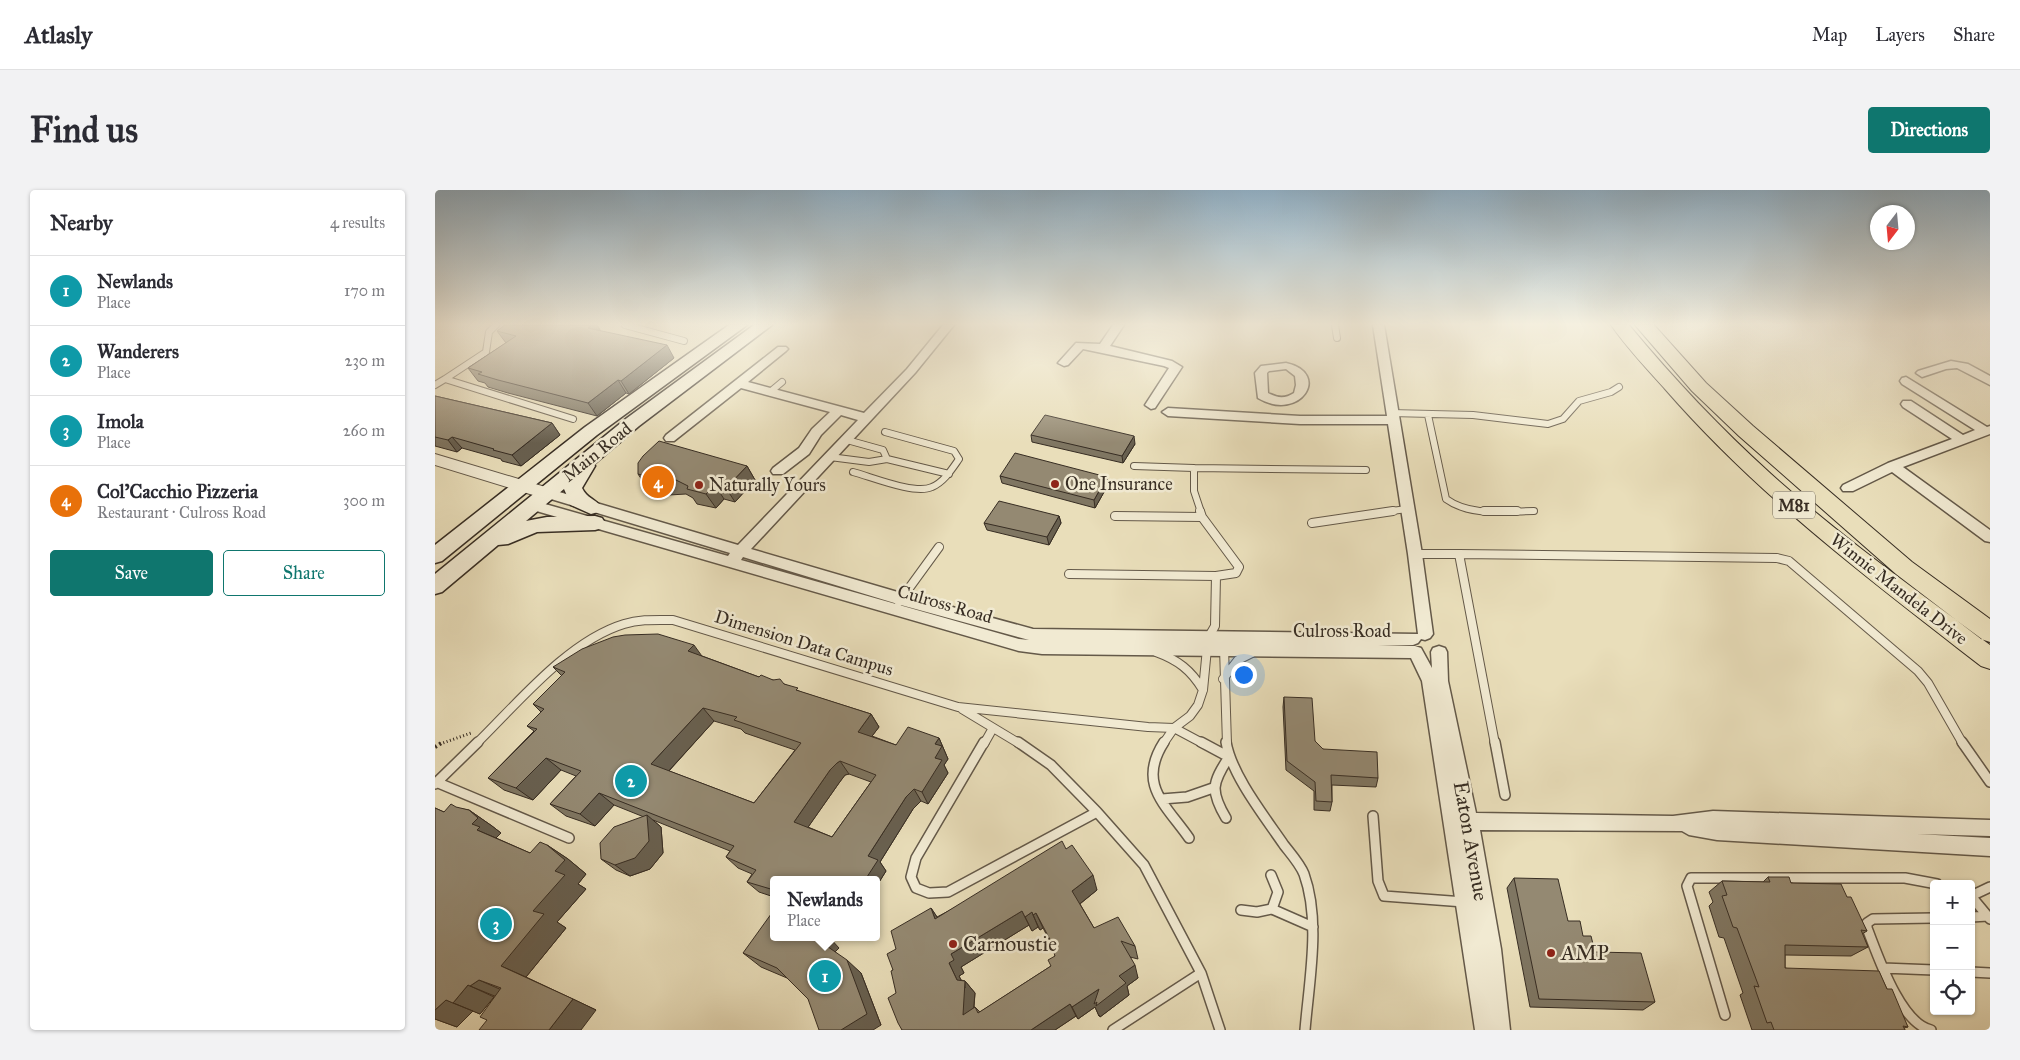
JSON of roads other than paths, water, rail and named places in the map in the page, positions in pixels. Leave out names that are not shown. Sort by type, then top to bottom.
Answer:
[{"type":"main road","name":"Main Road","points":[[435,556],[522,485],[630,402],[684,364]]},
{"type":"main road","name":"Main Road","points":[[435,586],[596,452],[710,364]]},
{"type":"main road","name":"Winnie Mandela Drive","points":[[1653,364],[1720,435],[1787,499],[1867,565],[1990,660]]},
{"type":"main road","name":"Winnie Mandela Drive","points":[[1679,364],[1699,387],[1746,431],[1904,568],[1990,632]]},
{"type":"main road","points":[[593,515],[578,500],[573,488],[596,452]]},
{"type":"main road","points":[[472,556],[506,536],[531,526],[593,515]]},
{"type":"street","points":[[670,438],[762,364]]},
{"type":"street","points":[[736,557],[917,364]]},
{"type":"street","points":[[1151,405],[1175,371],[1175,366],[1172,364]]},
{"type":"street","name":"Eaton Avenue","points":[[1384,364],[1415,554],[1418,645],[1430,681],[1491,949],[1500,1030]]},
{"type":"street","points":[[1922,372],[1947,364]]},
{"type":"street","points":[[1957,364],[1990,382]]},
{"type":"street","points":[[1906,381],[1987,431]]},
{"type":"street","points":[[737,383],[867,418]]},
{"type":"street","points":[[1276,418],[1277,401]]},
{"type":"street","points":[[1907,404],[1962,440]]},
{"type":"street","points":[[778,471],[804,451],[816,432],[837,410]]},
{"type":"street","points":[[1168,412],[1276,418],[1392,416]]},
{"type":"street","points":[[1848,488],[1893,466],[1987,431]]},
{"type":"street","name":"Culross Road","points":[[435,459],[522,485],[538,499],[593,515]]},
{"type":"street","points":[[1893,466],[1990,537]]},
{"type":"street","points":[[490,476],[506,498]]},
{"type":"street","name":"Culross Road","points":[[506,498],[538,499],[897,604],[1007,642],[1028,646],[1149,650],[1215,641],[1259,651],[1418,645]]},
{"type":"street","name":"Culross Road","points":[[897,604],[1033,636],[1418,645]]},
{"type":"street","points":[[1437,638],[1441,648],[1439,652],[1430,657],[1418,645],[1437,638]]},
{"type":"street","name":"Eaton Avenue","points":[[1439,652],[1440,681],[1461,821],[1464,902],[1485,1030]]},
{"type":"street","points":[[1461,821],[1673,824],[1713,819],[1990,828]]},
{"type":"street","points":[[1673,824],[1717,831],[1990,847]]},
{"type":"lane","points":[[435,385],[467,364]]},
{"type":"lane","points":[[445,379],[573,419]]},
{"type":"lane","points":[[770,392],[782,382]]},
{"type":"lane","points":[[1392,416],[1464,414],[1548,424],[1563,419],[1584,398],[1611,392],[1619,387]]},
{"type":"lane","points":[[1428,415],[1446,499],[1452,505],[1473,510],[1534,510]]},
{"type":"lane","points":[[853,472],[919,490],[935,487],[949,474],[959,459],[954,451],[885,432]]},
{"type":"lane","points":[[847,440],[883,450],[887,459]]},
{"type":"lane","points":[[830,457],[869,462],[887,459],[949,474]]},
{"type":"lane","points":[[1133,466],[1366,470]]},
{"type":"lane","points":[[1069,574],[1216,576],[1239,572],[1239,567],[1202,517],[1194,491],[1194,468]]},
{"type":"lane","points":[[1312,523],[1407,509]]},
{"type":"lane","points":[[1115,516],[1202,517]]},
{"type":"lane","points":[[897,604],[939,547]]},
{"type":"lane","points":[[1415,554],[1777,558],[1789,561],[1922,676],[1965,749],[1990,782]]},
{"type":"lane","points":[[1459,554],[1505,795]]},
{"type":"lane","points":[[1216,576],[1215,641],[1223,679],[1225,734],[1229,757],[1258,807],[1303,872],[1311,899],[1313,927],[1310,986],[1305,1030]]},
{"type":"lane","name":"Dimension Data Campus","points":[[436,783],[580,644],[597,634],[622,625],[653,618],[673,620],[958,707],[1148,727],[1174,728]]},
{"type":"lane","points":[[1189,838],[1153,786],[1151,767],[1155,757],[1174,728],[1190,716],[1198,705],[1215,641]]},
{"type":"lane","points":[[1149,650],[1177,660],[1195,675],[1203,690]]},
{"type":"lane","points":[[1223,679],[1238,660],[1259,651]]},
{"type":"lane","points":[[958,707],[1031,750],[1051,765],[1097,812],[1144,865],[1201,973],[1220,1030]]},
{"type":"lane","points":[[993,728],[911,868],[911,880],[916,888],[924,893],[933,895],[948,892],[1097,812]]},
{"type":"lane","points":[[1174,728],[1229,757]]},
{"type":"lane","points":[[1226,818],[1214,799],[1213,788],[1218,773],[1229,757]]},
{"type":"lane","points":[[436,783],[569,838]]},
{"type":"lane","points":[[1161,799],[1187,798],[1213,788]]},
{"type":"lane","points":[[1373,816],[1378,881],[1384,896],[1464,902]]},
{"type":"lane","points":[[1241,910],[1260,913],[1272,908],[1279,892],[1271,875]]},
{"type":"lane","points":[[1725,1015],[1687,886],[1691,878],[1905,878],[1930,883]]},
{"type":"lane","points":[[1975,894],[1990,887]]},
{"type":"lane","points":[[1975,901],[1989,918]]},
{"type":"lane","points":[[1272,908],[1313,927]]},
{"type":"lane","points":[[1975,917],[1989,918]]},
{"type":"lane","points":[[1930,918],[1873,919],[1869,921],[1867,928],[1883,968],[1912,1020],[1922,1027],[1931,1030]]},
{"type":"lane","points":[[1883,968],[1930,970]]},
{"type":"lane","points":[[1975,972],[1990,973]]},
{"type":"lane","points":[[1113,1030],[1201,973]]},
{"type":"place","name":"Col'Cacchio Pizzeria","points":[[658,482]]},
{"type":"place","name":"One Insurance","points":[[1055,484]]},
{"type":"place","name":"Naturally Yours","points":[[699,485]]},
{"type":"place","name":"Wanderers","points":[[631,781]]},
{"type":"place","name":"Imola","points":[[496,924]]},
{"type":"place","name":"Carnoustie","points":[[953,944]]},
{"type":"place","name":"AMP","points":[[1551,953]]},
{"type":"place","name":"Newlands","points":[[825,976]]}]
